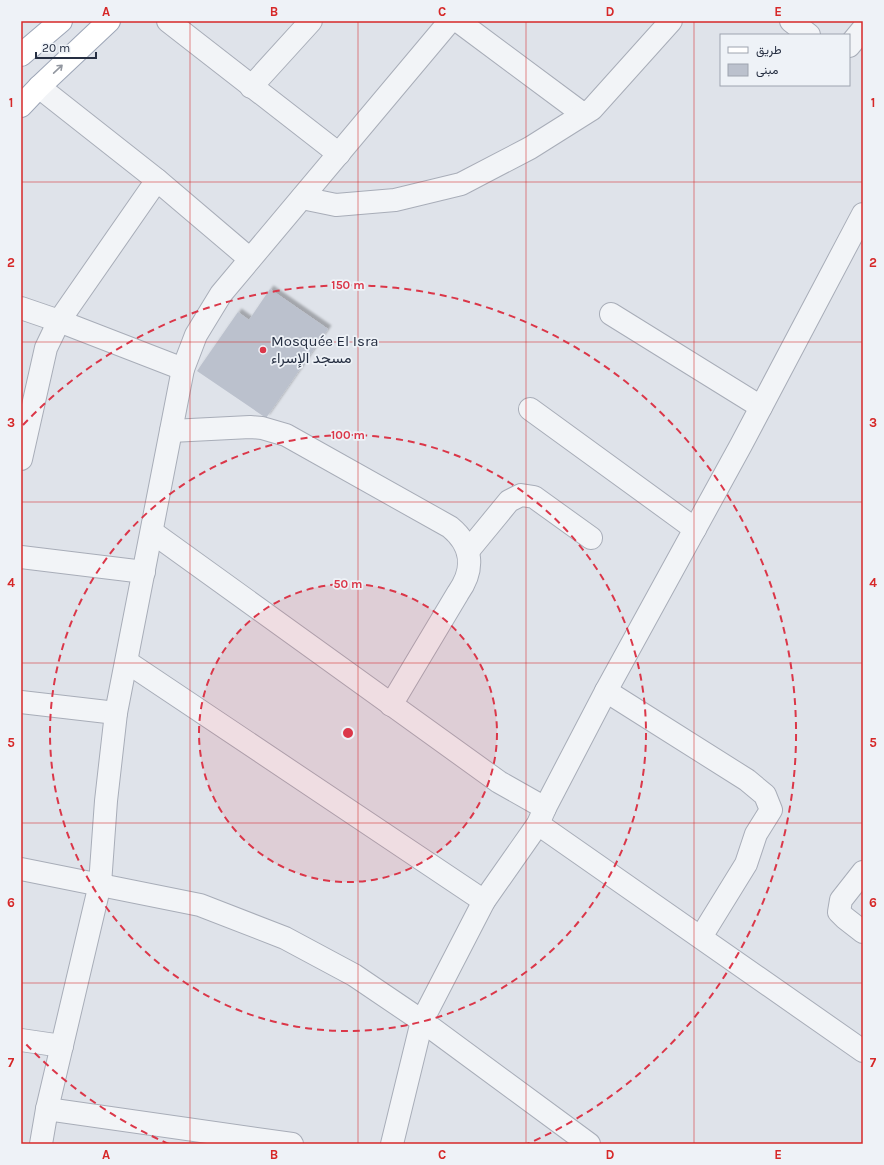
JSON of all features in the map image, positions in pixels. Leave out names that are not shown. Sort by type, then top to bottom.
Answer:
[{"type":"main road","points":[[21,54],[61,21]]},
{"type":"main road","points":[[21,106],[109,21]]},
{"type":"street","points":[[168,21],[338,154]]},
{"type":"street","points":[[251,87],[311,21]]},
{"type":"street","points":[[41,1144],[47,1109],[100,884],[106,801],[116,713],[183,368],[196,336],[221,294],[450,21]]},
{"type":"street","points":[[458,21],[583,114]]},
{"type":"street","points":[[302,198],[336,205],[395,200],[461,184],[530,148],[592,109],[671,21]]},
{"type":"street","points":[[791,21],[808,34]]},
{"type":"street","points":[[850,45],[863,29]]},
{"type":"street","points":[[39,87],[157,180],[250,259]]},
{"type":"street","points":[[21,459],[46,348],[59,321],[157,180]]},
{"type":"street","points":[[392,1144],[422,1021],[484,901],[542,816],[606,691],[761,407],[863,214]]},
{"type":"street","points":[[21,308],[183,368]]},
{"type":"street","points":[[611,314],[761,407]]},
{"type":"street","points":[[530,409],[695,529]]},
{"type":"street","points":[[171,431],[250,427],[262,428],[286,434],[450,527],[458,534],[468,551],[470,562],[468,574],[464,584],[391,704]]},
{"type":"street","points":[[468,551],[509,501],[521,495],[534,497],[591,538]]},
{"type":"street","points":[[152,532],[499,782],[700,937],[863,1051]]},
{"type":"street","points":[[21,557],[144,572]]},
{"type":"street","points":[[127,662],[484,901]]},
{"type":"street","points":[[606,691],[747,780],[765,795],[771,810],[756,834],[746,864],[700,937]]},
{"type":"street","points":[[21,702],[116,713]]},
{"type":"street","points":[[21,869],[200,905],[285,938],[354,974],[422,1021],[589,1144]]},
{"type":"street","points":[[863,872],[841,900],[839,912],[863,932]]},
{"type":"street","points":[[21,1040],[62,1046]]},
{"type":"street","points":[[47,1109],[292,1144]]},
{"type":"building","name":"Mosquée El Isra مسجد الإسراء","points":[[270,289],[328,329],[266,418],[197,371],[238,312],[249,320]]},
{"type":"place","name":"Mosquée El Isra مسجد الإسراء","points":[[263,350]]}]
